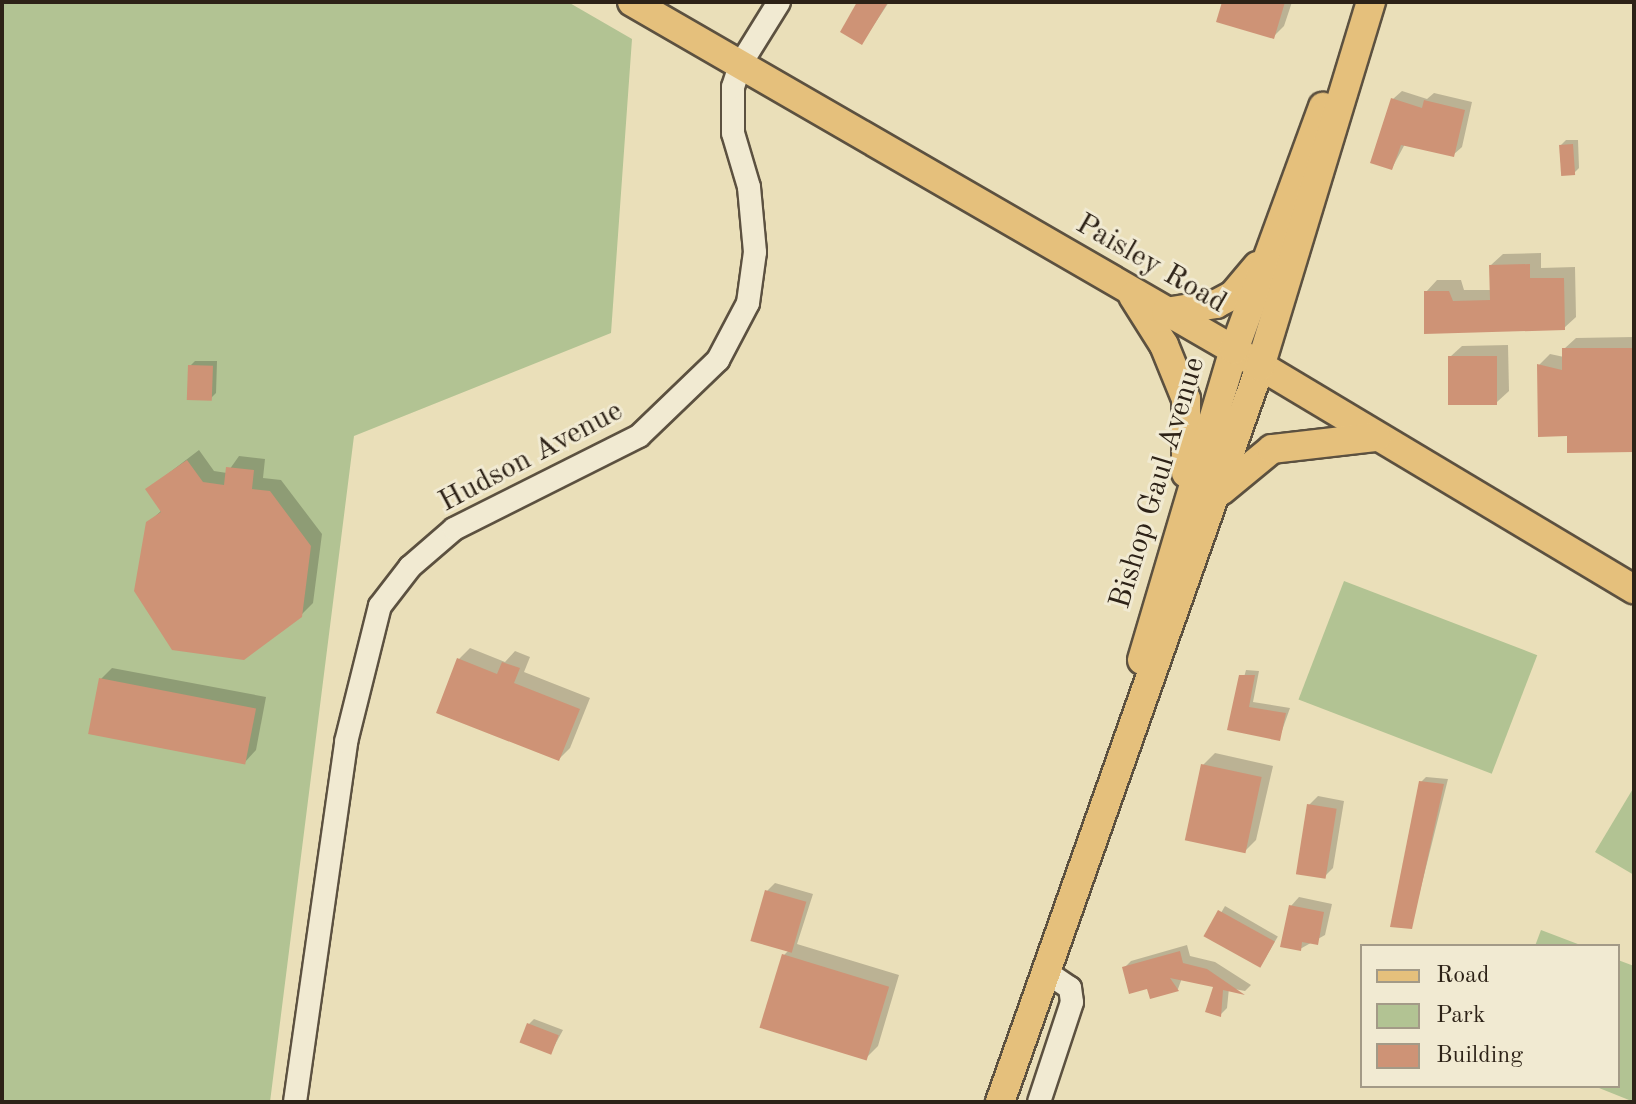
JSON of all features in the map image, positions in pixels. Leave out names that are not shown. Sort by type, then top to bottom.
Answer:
[{"type":"main road","name":"Paisley Road","points":[[632,2],[1234,350],[1634,589]]},
{"type":"main road","name":"Bishop Gaul Avenue","points":[[1000,1102],[1119,758],[1155,671],[1260,367],[1352,56],[1371,2]]},
{"type":"main road","name":"Bishop Gaul Avenue","points":[[1119,758],[1152,617],[1266,253],[1300,159],[1352,56]]},
{"type":"main road","points":[[1166,312],[1199,310],[1233,295],[1266,253]]},
{"type":"main road","points":[[1130,292],[1164,345],[1186,399],[1187,459],[1178,533]]},
{"type":"main road","points":[[1211,504],[1230,480],[1272,449],[1376,437]]},
{"type":"street","points":[[740,65],[779,2]]},
{"type":"street","name":"Hudson Avenue","points":[[295,1102],[346,742],[380,606],[410,567],[454,529],[639,436],[718,360],[748,303],[755,252],[749,187],[733,133],[733,87],[740,65]]},
{"type":"street","points":[[1039,1102],[1072,1002],[1070,988],[1046,972]]},
{"type":"green space","points":[[2,2],[568,2],[632,39],[611,333],[354,436],[270,1102],[2,1102]]},
{"type":"green space","points":[[1344,581],[1537,655],[1492,774],[1298,700]]},
{"type":"green space","points":[[1634,787],[1634,875],[1595,852]]},
{"type":"green space","points":[[1541,930],[1578,944],[1536,944]]},
{"type":"green space","points":[[1620,961],[1634,966],[1634,1102],[1599,1088],[1620,1088]]},
{"type":"building","points":[[857,2],[888,2],[862,45],[840,32]]},
{"type":"building","points":[[1222,2],[1285,2],[1274,39],[1216,22]]},
{"type":"building","points":[[1391,98],[1422,108],[1424,100],[1465,110],[1454,157],[1401,145],[1392,170],[1370,163]]},
{"type":"building","points":[[1573,144],[1575,175],[1561,176],[1559,145]]},
{"type":"building","points":[[1530,264],[1530,278],[1564,278],[1565,330],[1424,334],[1424,291],[1449,291],[1453,301],[1490,300],[1489,265]]},
{"type":"building","points":[[1562,348],[1634,348],[1634,452],[1567,453],[1567,436],[1538,437],[1537,364],[1562,370]]},
{"type":"building","points":[[1448,356],[1497,356],[1497,405],[1448,405]]},
{"type":"building","points":[[188,365],[213,366],[212,401],[187,400]]},
{"type":"building","points":[[187,460],[203,482],[224,485],[226,467],[254,470],[252,489],[270,491],[311,546],[302,617],[244,660],[172,650],[134,591],[146,522],[161,512],[145,489]]},
{"type":"building","points":[[457,658],[497,674],[502,662],[520,668],[514,683],[580,709],[559,761],[436,713]]},
{"type":"building","points":[[1239,675],[1255,675],[1249,707],[1286,713],[1280,741],[1227,730]]},
{"type":"building","points":[[99,678],[256,709],[245,764],[88,734]]},
{"type":"building","points":[[1201,764],[1262,777],[1245,853],[1185,840]]},
{"type":"building","points":[[1419,781],[1444,784],[1412,929],[1390,927]]},
{"type":"building","points":[[1307,804],[1337,809],[1326,879],[1296,874]]},
{"type":"building","points":[[765,890],[806,902],[792,953],[750,941]]},
{"type":"building","points":[[1289,905],[1324,912],[1318,945],[1302,942],[1301,951],[1280,947]]},
{"type":"building","points":[[1218,910],[1275,942],[1260,968],[1203,936]]},
{"type":"building","points":[[1180,951],[1183,963],[1207,969],[1245,995],[1223,990],[1221,1017],[1205,1012],[1213,987],[1170,978],[1179,991],[1150,999],[1147,989],[1129,994],[1122,967]]},
{"type":"building","points":[[782,954],[889,987],[867,1060],[759,1028]]},
{"type":"building","points":[[527,1023],[559,1035],[551,1055],[519,1043]]}]
